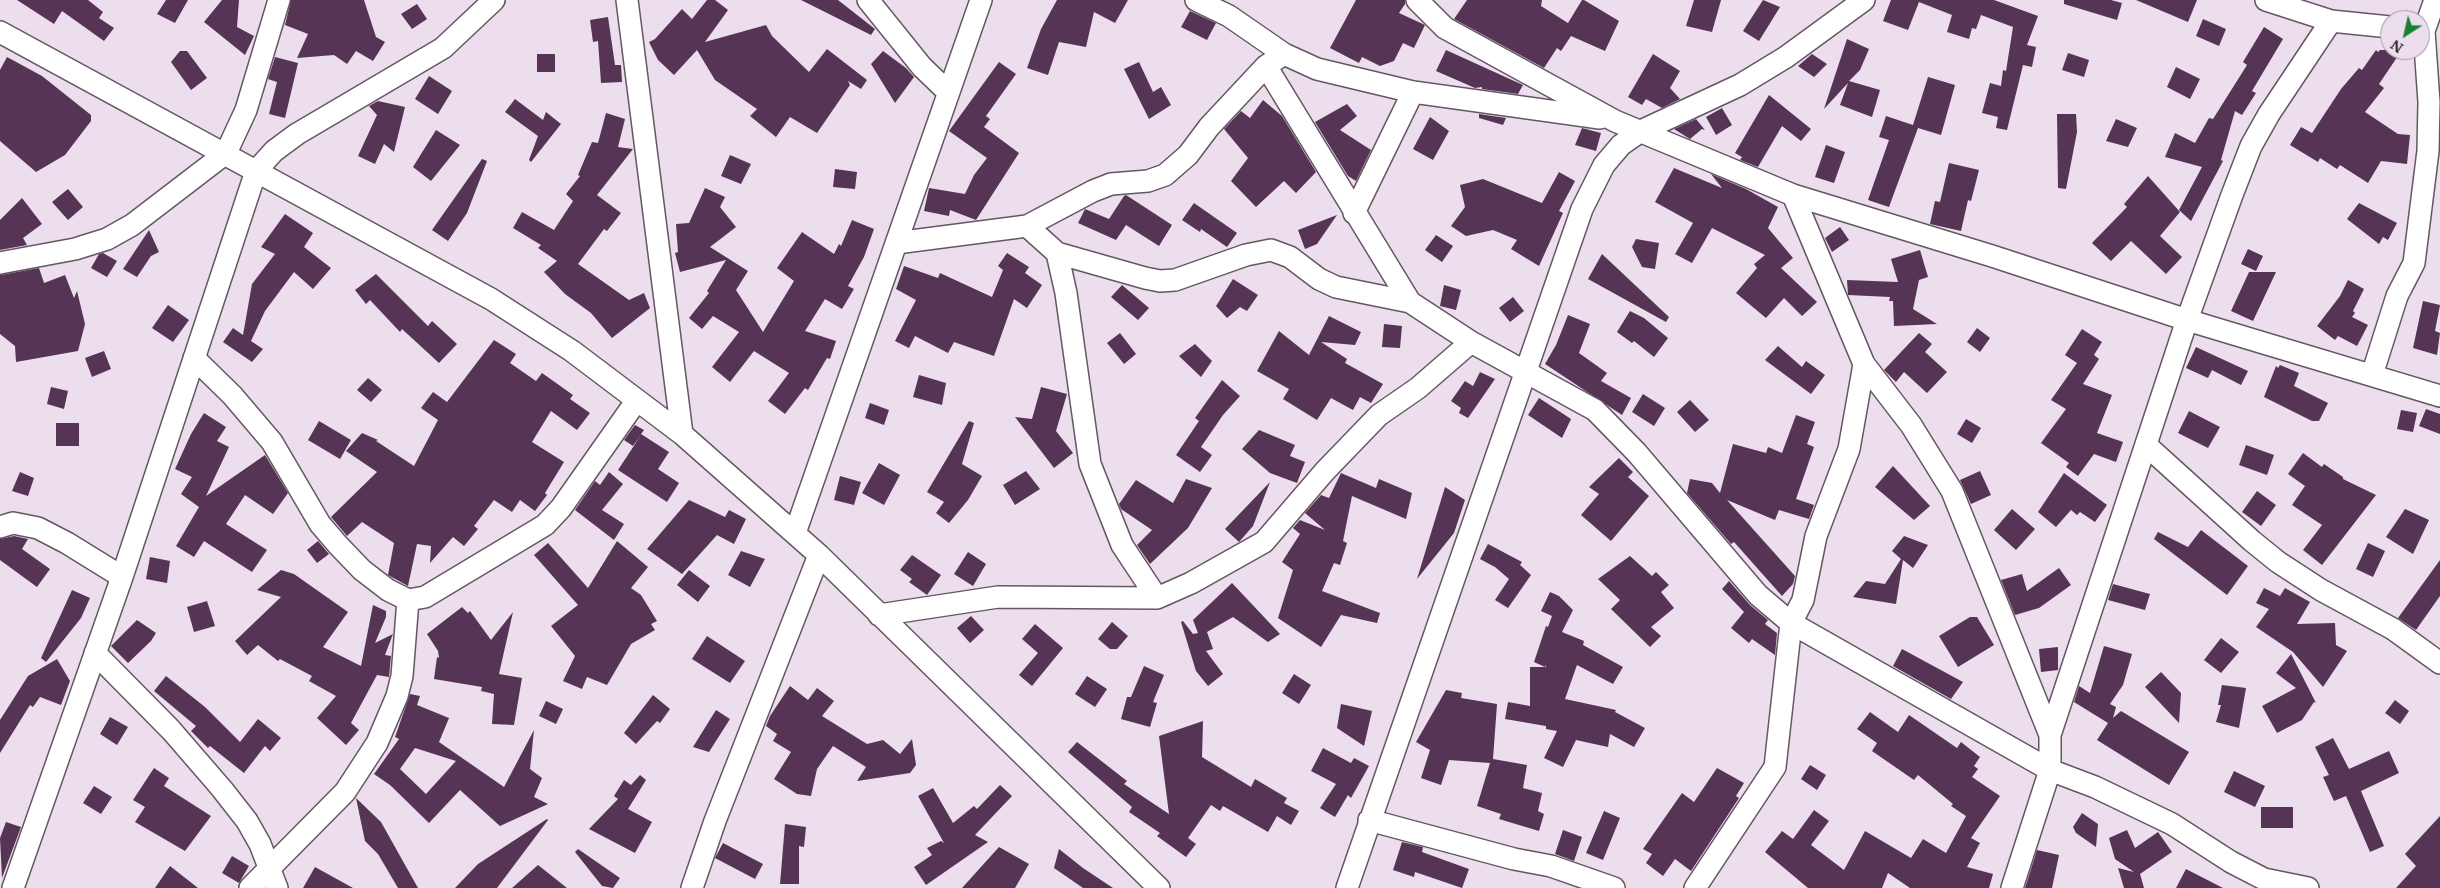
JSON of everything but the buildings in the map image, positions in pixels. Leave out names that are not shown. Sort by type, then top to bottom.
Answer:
[{"type":"street","points":[[0,263],[75,249],[107,239],[132,225],[226,153],[246,110],[279,0]]},
{"type":"street","points":[[14,888],[122,577],[256,171],[274,151],[297,134],[443,48],[494,0]]},
{"type":"street","points":[[627,0],[682,434]]},
{"type":"street","points":[[868,0],[922,67],[948,92]]},
{"type":"street","points":[[795,533],[981,0]]},
{"type":"street","points":[[1196,0],[1228,16],[1284,54],[1318,69],[1413,92],[1615,121]]},
{"type":"street","points":[[1417,0],[1445,28],[1615,121],[1793,195],[1992,256],[2187,320],[2440,396]]},
{"type":"street","points":[[1347,888],[1582,209],[1604,165],[1621,145],[1641,131],[1740,85],[1786,57],[1864,0]]},
{"type":"street","points":[[2266,0],[2331,21],[2380,26]]},
{"type":"street","points":[[2430,12],[2435,0]]},
{"type":"street","points":[[2012,888],[2050,770],[2050,735],[2187,320],[2252,146],[2269,114],[2331,21]]},
{"type":"street","points":[[0,32],[226,153],[491,299],[572,351],[682,434],[820,555],[1159,888]]},
{"type":"street","points":[[896,243],[1027,226],[1093,191],[1111,184],[1148,180],[1165,175],[1188,155],[1208,127],[1266,66],[1284,54]]},
{"type":"street","points":[[2372,375],[2397,296],[2414,264],[2428,151],[2429,102],[2425,60]]},
{"type":"street","points":[[1266,66],[1410,302]]},
{"type":"street","points":[[1354,213],[1413,92]]},
{"type":"street","points":[[1793,195],[1864,364],[1911,425],[1952,491],[2050,735]]},
{"type":"street","points":[[1027,226],[1057,253],[1145,278],[1168,281],[1246,254],[1271,250],[1290,257],[1319,279],[1336,287],[1410,302],[1471,342],[1595,410],[1649,467],[1758,595],[1791,623],[2050,770],[2095,787],[2172,824],[2266,884],[2308,888]]},
{"type":"street","points":[[1057,253],[1066,292],[1090,464],[1122,546],[1157,598]]},
{"type":"street","points":[[879,615],[998,598],[1157,598],[1191,583],[1264,542],[1325,471],[1379,415],[1418,388],[1471,342]]},
{"type":"street","points":[[194,358],[232,395],[272,442],[320,524],[338,545],[362,570],[388,590],[408,600],[424,597],[545,525],[561,508],[637,400]]},
{"type":"street","points":[[1695,888],[1775,767],[1791,623],[1803,600],[1816,536],[1849,449],[1864,364]]},
{"type":"street","points":[[2146,445],[2252,542],[2278,562],[2321,590],[2393,629],[2440,663]]},
{"type":"street","points":[[0,527],[13,523],[38,528],[67,543],[122,577]]},
{"type":"street","points":[[692,888],[715,821],[820,555]]},
{"type":"street","points":[[250,888],[273,878],[345,792],[377,743],[397,696],[402,676],[408,600]]},
{"type":"street","points":[[95,653],[171,730],[222,789],[247,821],[260,844],[273,878]]},
{"type":"street","points":[[1369,820],[1514,859],[1551,866],[1614,888]]}]
